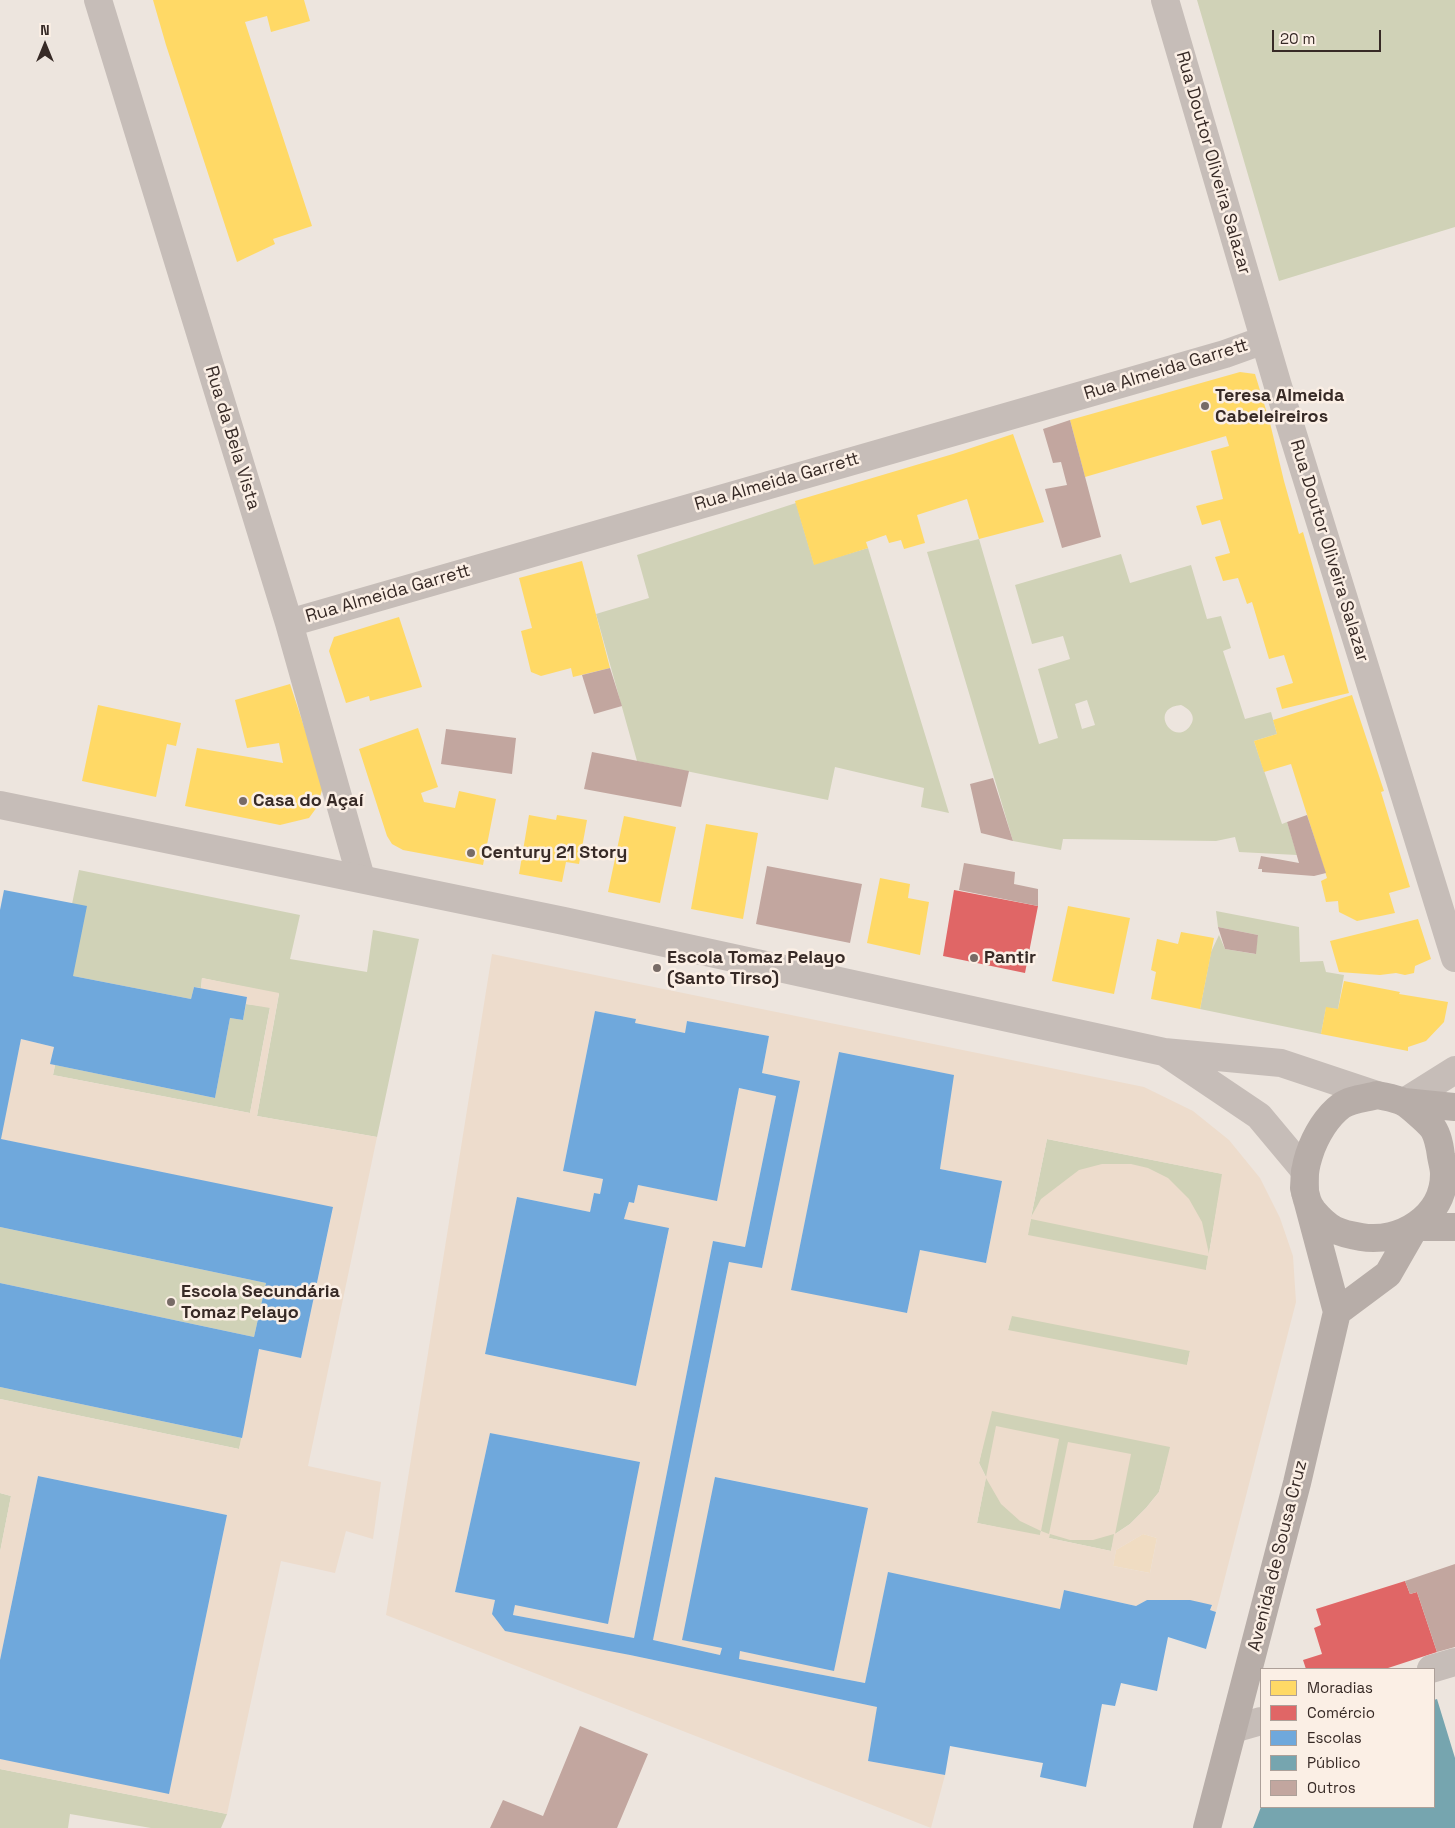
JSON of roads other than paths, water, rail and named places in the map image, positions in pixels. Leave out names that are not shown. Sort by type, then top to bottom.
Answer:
[{"type":"main road","points":[[1306,1172],[1313,1145],[1323,1124],[1342,1105],[1377,1094],[1404,1102],[1455,1107]]},
{"type":"main road","points":[[1337,1312],[1388,1274],[1416,1227],[1430,1212],[1441,1195],[1444,1174],[1440,1150],[1432,1127],[1404,1102]]},
{"type":"main road","points":[[1309,1205],[1324,1225],[1342,1234],[1371,1239],[1394,1236],[1416,1227],[1455,1227]]},
{"type":"main road","name":"Avenida de Sousa Cruz","points":[[1207,1828],[1297,1483],[1337,1312]]},
{"type":"street","name":"Rua da Bela Vista","points":[[98,0],[289,623],[361,878]]},
{"type":"street","name":"Rua Doutor Oliveira Salazar","points":[[1165,0],[1264,340],[1455,958]]},
{"type":"street","name":"Rua Almeida Garrett","points":[[289,623],[1225,354],[1264,340]]},
{"type":"street","points":[[0,805],[361,878],[1164,1052],[1281,1063],[1377,1094]]},
{"type":"street","points":[[1164,1052],[1259,1116],[1306,1172],[1304,1188],[1337,1312]]},
{"type":"street","points":[[1404,1102],[1455,1070]]},
{"type":"street","points":[[1434,1668],[1455,1662]]},
{"type":"street","points":[[1233,1729],[1260,1721]]},
{"type":"place","name":"Teresa Almeida Cabeleireiros","points":[[1205,406]]},
{"type":"place","name":"Casa do Açaí","points":[[243,801]]},
{"type":"place","name":"Century 21 Story","points":[[471,853]]},
{"type":"place","name":"Pantir","points":[[974,958]]},
{"type":"place","name":"Escola Tomaz Pelayo (Santo Tirso)","points":[[657,968]]},
{"type":"place","name":"Escola Secundária Tomaz Pelayo","points":[[171,1302]]}]
